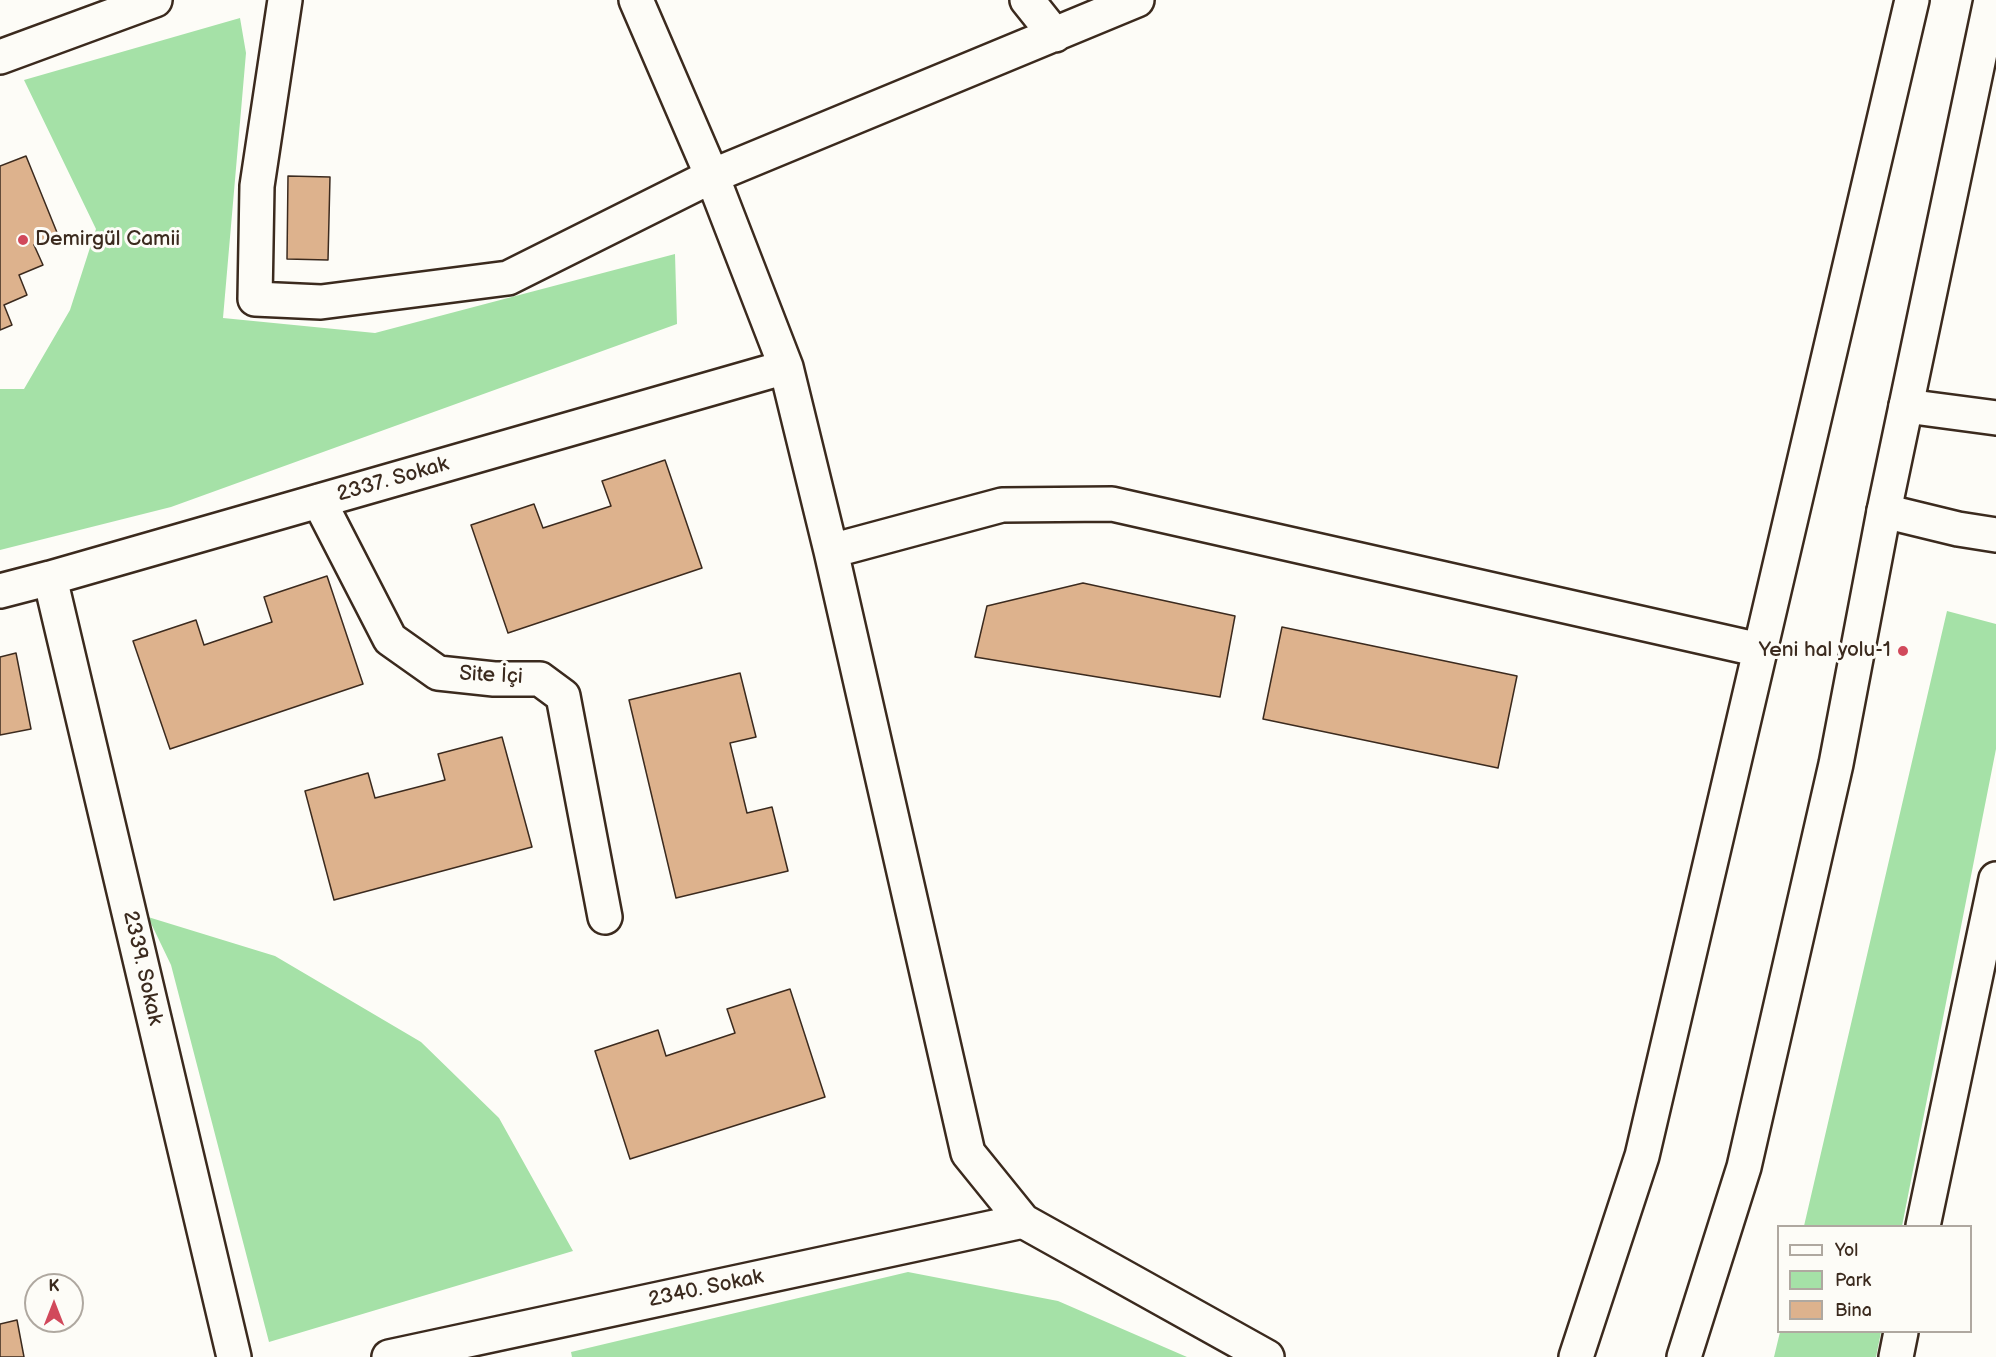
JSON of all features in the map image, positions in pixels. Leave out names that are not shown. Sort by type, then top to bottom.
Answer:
[{"type":"street","points":[[0,57],[105,9],[155,0]]},
{"type":"street","points":[[285,0],[257,186],[255,299],[321,302],[508,278],[711,176],[1137,0]]},
{"type":"street","points":[[636,0],[711,176],[786,367],[831,551],[968,1153],[1023,1221],[1267,1357]]},
{"type":"street","points":[[1027,0],[1054,35]]},
{"type":"street","points":[[1576,1357],[1642,1156],[1912,0]]},
{"type":"street","points":[[1684,1357],[1744,1167],[1836,764],[1884,511],[1991,0]]},
{"type":"street","name":"2337. Sokak","points":[[0,591],[786,367]]},
{"type":"street","points":[[1906,406],[1996,418]]},
{"type":"street","name":"Site İçi","points":[[319,501],[390,639],[438,673],[494,679],[540,679],[563,696],[604,917]]},
{"type":"street","points":[[831,551],[1002,505],[1112,504],[1760,650]]},
{"type":"street","points":[[1884,511],[1996,536]]},
{"type":"street","name":"2339. Sokak","points":[[50,578],[234,1357]]},
{"type":"street","points":[[1923,1225],[1996,879]]},
{"type":"street","name":"2340. Sokak","points":[[389,1357],[1023,1221]]},
{"type":"street","points":[[1896,1357],[1902,1333]]},
{"type":"green space","points":[[240,18],[246,53],[223,318],[375,333],[675,254],[677,324],[171,507],[0,550],[0,389],[24,389],[70,310],[96,229],[24,80]]},
{"type":"green space","points":[[1947,611],[1996,624],[1996,749],[1902,1225],[1804,1225]]},
{"type":"green space","points":[[148,917],[275,956],[421,1042],[499,1118],[573,1251],[269,1342],[171,965]]},
{"type":"green space","points":[[908,1272],[1058,1301],[1187,1357],[572,1357],[571,1352]]},
{"type":"green space","points":[[1780,1333],[1881,1333],[1876,1357],[1774,1357]]},
{"type":"building","name":"Demirgül Camii","points":[[26,156],[58,235],[34,245],[43,265],[19,275],[27,295],[4,305],[12,325],[0,330],[0,166]]},
{"type":"building","points":[[288,176],[330,177],[328,260],[287,259]]},
{"type":"building","points":[[665,460],[702,568],[508,633],[471,525],[534,504],[543,528],[611,506],[602,481]]},
{"type":"building","points":[[327,576],[363,684],[170,749],[133,641],[196,620],[204,645],[272,622],[264,597]]},
{"type":"building","points":[[1083,583],[1235,616],[1220,697],[975,657],[987,606]]},
{"type":"building","points":[[1282,627],[1517,676],[1498,768],[1263,719]]},
{"type":"building","points":[[16,653],[31,729],[0,735],[0,657]]},
{"type":"building","points":[[740,673],[756,737],[730,743],[747,813],[772,807],[788,871],[676,898],[629,700]]},
{"type":"building","points":[[502,737],[532,847],[334,900],[305,791],[368,773],[375,798],[445,780],[438,754]]},
{"type":"building","points":[[790,989],[825,1097],[630,1159],[595,1051],[658,1030],[666,1056],[735,1033],[727,1009]]},
{"type":"building","points":[[17,1320],[24,1357],[0,1357],[0,1324]]},
{"type":"place","name":"Demirgül Camii","points":[[23,240]]},
{"type":"place","name":"Yeni hal yolu-1","points":[[1903,651]]}]
